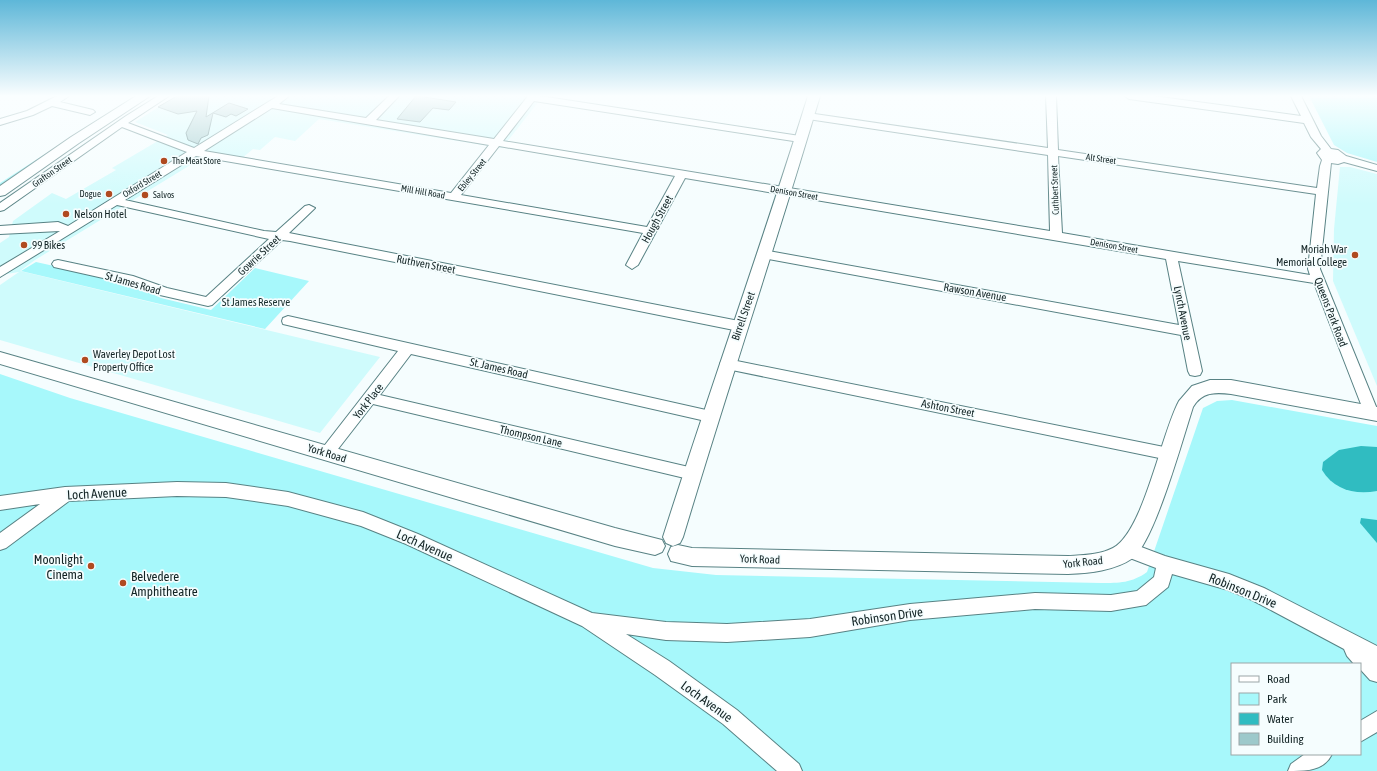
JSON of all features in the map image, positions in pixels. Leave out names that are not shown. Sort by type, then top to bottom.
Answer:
[{"type":"main road","points":[[0,178],[71,132]]},
{"type":"main road","points":[[0,192],[88,132]]},
{"type":"main road","name":"Birrell Street","points":[[675,545],[693,474],[710,416],[802,132]]},
{"type":"main road","name":"York Road","points":[[0,358],[615,537],[655,546],[657,554],[663,558],[671,558],[675,545],[692,557],[1068,565],[1099,562],[1114,558],[1128,550]]},
{"type":"main road","points":[[1128,550],[1143,525],[1185,406],[1190,396],[1203,387],[1220,385],[1374,413]]},
{"type":"street","name":"Grafton Street","points":[[0,208],[110,132]]},
{"type":"street","name":"Mill Hill Road","points":[[143,132],[195,152],[651,231]]},
{"type":"street","name":"Oxford Street","points":[[0,273],[227,132]]},
{"type":"street","name":"Denison Street","points":[[430,132],[1318,280]]},
{"type":"street","name":"Ebley Street","points":[[454,197],[506,132]]},
{"type":"street","points":[[755,132],[800,139]]},
{"type":"street","name":"Alt Street","points":[[917,132],[1322,192]]},
{"type":"street","name":"Cuthbert Street","points":[[1052,132],[1056,236]]},
{"type":"street","points":[[1313,132],[1328,155],[1338,161],[1342,158],[1377,168]]},
{"type":"street","name":"Queens Park Road","points":[[1328,155],[1325,166],[1314,269],[1374,413]]},
{"type":"street","name":"Hough Street","points":[[632,265],[682,173]]},
{"type":"street","name":"Ruthven Street","points":[[114,201],[264,234],[739,326]]},
{"type":"street","name":"Gowrie Street","points":[[208,302],[309,208]]},
{"type":"street","points":[[0,230],[58,226],[69,230]]},
{"type":"street","name":"Rawson Avenue","points":[[763,254],[1187,331]]},
{"type":"street","name":"Lynch Avenue","points":[[1171,256],[1195,371]]},
{"type":"street","name":"St James Road","points":[[58,264],[133,280],[164,292],[208,302]]},
{"type":"street","name":"St. James Road","points":[[288,321],[710,416]]},
{"type":"street","name":"York Place","points":[[326,454],[408,348]]},
{"type":"street","name":"Ashton Street","points":[[727,364],[1169,454]]},
{"type":"street","name":"Thompson Lane","points":[[370,398],[693,474]]},
{"type":"street","name":"Loch Avenue","points":[[0,503],[65,494],[177,489],[226,490],[288,499],[363,519],[412,539],[588,620],[662,668],[730,717],[792,771]]},
{"type":"street","points":[[0,542],[65,494]]},
{"type":"street","name":"Robinson Drive","points":[[1128,550],[1165,564],[1229,582],[1258,594],[1319,625],[1347,642],[1377,656]]},
{"type":"street","name":"Robinson Drive","points":[[588,620],[666,631],[726,633],[810,628],[910,612],[1027,602],[1111,603],[1140,599],[1154,590],[1162,581],[1165,564]]},
{"type":"street","name":"Robinson Drive","points":[[1319,625],[1356,652],[1377,673]]},
{"type":"street","points":[[1361,731],[1377,721]]},
{"type":"street","points":[[1298,771],[1321,755]]},
{"type":"shaded area","points":[[160,132],[305,132],[295,141],[275,137],[260,150],[253,149],[241,159],[210,153],[35,260],[20,271],[380,357],[320,433],[0,340],[0,285],[19,272],[0,275],[0,243],[9,237],[13,221],[52,193],[66,199],[116,170],[112,168],[168,135]]},
{"type":"shaded area","points":[[401,132],[515,132],[502,148]]},
{"type":"shaded area","name":"Moriah War Memorial College","points":[[1340,167],[1350,167],[1377,174],[1377,386],[1333,281],[1334,229]]},
{"type":"green space","points":[[79,132],[80,132],[0,187],[0,183]]},
{"type":"green space","points":[[1327,132],[1377,132],[1377,162],[1347,153],[1334,145]]},
{"type":"green space","name":"St James Reserve","points":[[36,262],[117,280],[161,298],[211,310],[255,268],[309,281],[265,329],[21,271]]},
{"type":"green space","points":[[0,374],[70,398],[653,568],[716,575],[1101,583],[1125,582],[1147,572],[1203,408],[1217,401],[1232,400],[1377,426],[1377,771],[0,771]]},
{"type":"water","points":[[1361,446],[1377,447],[1377,491],[1361,492],[1346,490],[1327,477],[1322,470],[1323,462],[1339,450]]},
{"type":"water","points":[[1361,518],[1377,520],[1377,543],[1360,523]]},
{"type":"building","points":[[209,132],[208,135],[201,138],[198,144],[188,140],[186,133]]},
{"type":"place","name":"The Meat Store","points":[[164,161]]},
{"type":"place","name":"Dogue","points":[[109,194]]},
{"type":"place","name":"Salvos","points":[[145,195]]},
{"type":"place","name":"Nelson Hotel","points":[[66,214]]},
{"type":"place","name":"99 Bikes","points":[[24,245]]},
{"type":"place","name":"Moriah War Memorial College","points":[[1355,255]]},
{"type":"place","name":"Waverley Depot Lost Property Office","points":[[85,360]]},
{"type":"place","name":"Moonlight Cinema","points":[[91,566]]},
{"type":"place","name":"Belvedere Amphitheatre","points":[[123,583]]}]
